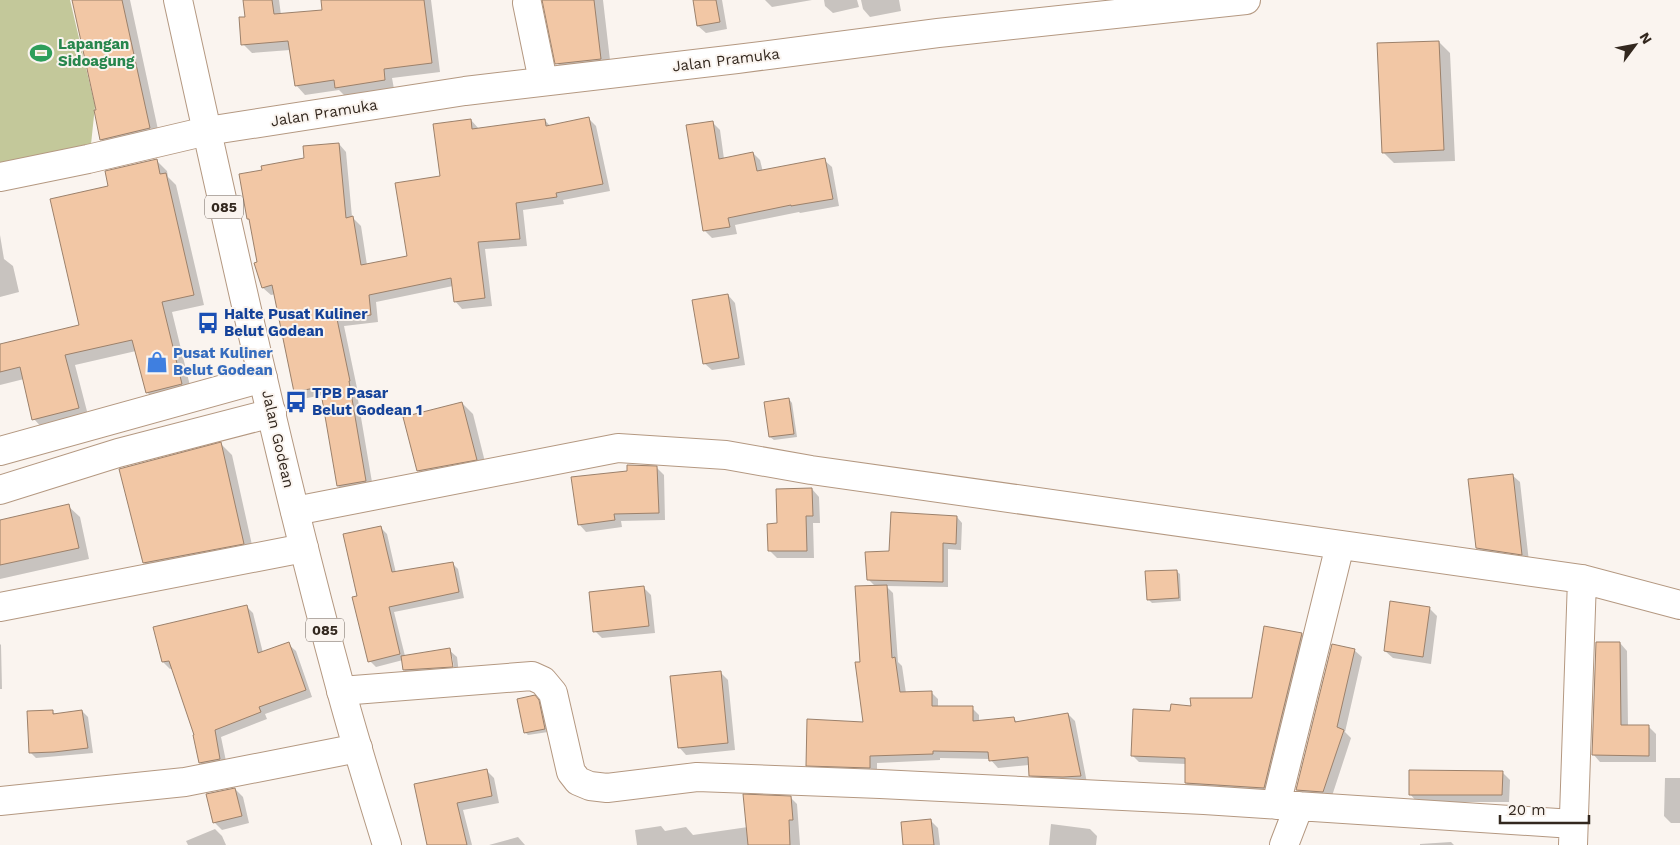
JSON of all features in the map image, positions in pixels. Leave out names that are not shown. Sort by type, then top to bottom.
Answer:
[{"type":"street","name":"Jalan Godean","points":[[178,0],[263,378],[304,548],[341,691],[387,845]]},
{"type":"street","name":"Jalan Pramuka","points":[[0,177],[88,159],[207,131],[456,92],[737,59],[938,32],[1246,0]]},
{"type":"street","points":[[527,2],[543,81]]},
{"type":"street","points":[[0,451],[263,378]]},
{"type":"street","points":[[0,490],[118,454],[272,414]]},
{"type":"street","points":[[295,511],[618,448],[726,455],[811,470],[1582,578],[1680,605]]},
{"type":"street","points":[[1284,845],[1287,806],[1340,545]]},
{"type":"street","points":[[0,607],[304,548]]},
{"type":"street","points":[[341,691],[532,676],[543,681],[553,693],[570,772],[578,781],[590,786],[607,788],[678,779],[707,778],[880,784],[1287,806],[1573,834],[1582,578]]},
{"type":"street","points":[[0,801],[185,782],[358,748]]},
{"type":"green space","name":"Lapangan Sidoagung","points":[[0,0],[70,0],[95,106],[90,154],[0,173]]},
{"type":"building","points":[[72,0],[122,0],[150,128],[100,140],[94,110],[96,110]]},
{"type":"building","points":[[243,0],[272,0],[274,14],[322,10],[321,0],[424,0],[432,63],[384,69],[385,80],[335,88],[334,80],[295,86],[288,41],[241,45],[239,17],[245,17]]},
{"type":"building","points":[[542,0],[594,0],[601,59],[555,64]]},
{"type":"building","points":[[693,0],[716,0],[720,22],[697,26]]},
{"type":"building","points":[[1439,41],[1444,150],[1382,153],[1377,43]]},
{"type":"building","points":[[589,117],[603,184],[556,193],[557,197],[516,203],[520,239],[478,242],[485,298],[454,302],[451,278],[369,295],[371,315],[337,319],[350,381],[366,481],[337,486],[320,387],[294,392],[272,285],[262,288],[254,263],[257,262],[239,174],[262,170],[261,166],[304,158],[303,146],[339,143],[346,218],[353,216],[361,265],[407,256],[395,183],[440,176],[433,124],[471,119],[472,129],[545,119],[546,126]]},
{"type":"building","points":[[713,121],[719,159],[753,152],[757,171],[825,158],[833,199],[791,205],[728,218],[730,227],[703,231],[686,125]]},
{"type":"building","points":[[157,159],[160,174],[166,173],[194,295],[162,302],[182,384],[146,393],[132,340],[65,355],[79,408],[32,420],[20,367],[0,372],[0,344],[79,325],[50,199],[108,186],[105,171]]},
{"type":"building","points":[[728,294],[739,358],[703,364],[692,300]]},
{"type":"building","points":[[789,398],[794,434],[769,437],[764,402]]},
{"type":"building","points":[[462,402],[477,460],[417,471],[403,417]]},
{"type":"building","points":[[221,442],[244,544],[143,563],[119,469]]},
{"type":"building","points":[[627,465],[657,466],[659,513],[614,514],[615,520],[578,525],[571,477],[627,471]]},
{"type":"building","points":[[1513,474],[1522,555],[1476,548],[1468,479]]},
{"type":"building","points":[[812,488],[813,516],[806,516],[807,551],[768,551],[767,524],[777,523],[776,489]]},
{"type":"building","points":[[69,504],[79,548],[0,565],[0,520]]},
{"type":"building","points":[[891,512],[957,516],[956,544],[943,543],[943,582],[867,580],[865,552],[889,551]]},
{"type":"building","points":[[381,526],[392,572],[453,562],[459,592],[389,607],[400,654],[368,662],[352,597],[357,596],[343,534]]},
{"type":"building","points":[[1177,570],[1179,598],[1147,600],[1145,571]]},
{"type":"building","points":[[887,585],[892,658],[895,657],[900,692],[932,691],[932,706],[973,706],[973,721],[1014,717],[1015,722],[1068,713],[1081,776],[1029,776],[1028,757],[989,761],[988,752],[933,751],[933,754],[870,756],[870,768],[806,766],[807,719],[863,722],[855,662],[860,662],[855,586]]},
{"type":"building","points":[[644,586],[649,626],[593,632],[589,592]]},
{"type":"building","points":[[1390,601],[1430,607],[1423,657],[1384,651]]},
{"type":"building","points":[[247,605],[258,653],[289,642],[306,690],[259,707],[261,712],[215,730],[220,759],[199,763],[194,735],[169,661],[162,662],[153,627]]},
{"type":"building","points":[[1264,626],[1302,633],[1264,788],[1185,783],[1185,758],[1131,756],[1133,709],[1170,711],[1171,704],[1191,706],[1190,698],[1252,698]]},
{"type":"building","points":[[1596,642],[1620,642],[1621,725],[1649,725],[1649,756],[1592,755]]},
{"type":"building","points":[[1332,644],[1355,649],[1337,727],[1344,730],[1323,792],[1296,790]]},
{"type":"building","points":[[450,648],[453,667],[403,670],[401,656]]},
{"type":"building","points":[[721,671],[728,743],[678,748],[670,676]]},
{"type":"building","points":[[535,695],[539,700],[545,729],[524,733],[517,699]]},
{"type":"building","points":[[53,710],[53,714],[82,710],[88,748],[29,753],[27,711]]},
{"type":"building","points":[[487,769],[492,796],[457,803],[467,845],[427,845],[414,784]]},
{"type":"building","points":[[1409,770],[1503,771],[1502,795],[1409,795]]},
{"type":"building","points":[[235,788],[242,816],[213,823],[206,794]]},
{"type":"building","points":[[743,794],[791,796],[793,820],[789,820],[790,845],[748,845]]},
{"type":"building","points":[[931,819],[934,845],[903,845],[901,822]]},
{"type":"place","name":"Lapangan Sidoagung","points":[[41,53]]},
{"type":"place","name":"Halte Pusat Kuliner Belut Godean","points":[[208,323]]},
{"type":"place","name":"Pusat Kuliner Belut Godean","points":[[157,362]]},
{"type":"place","name":"TPB Pasar Belut Godean 1","points":[[296,402]]}]
